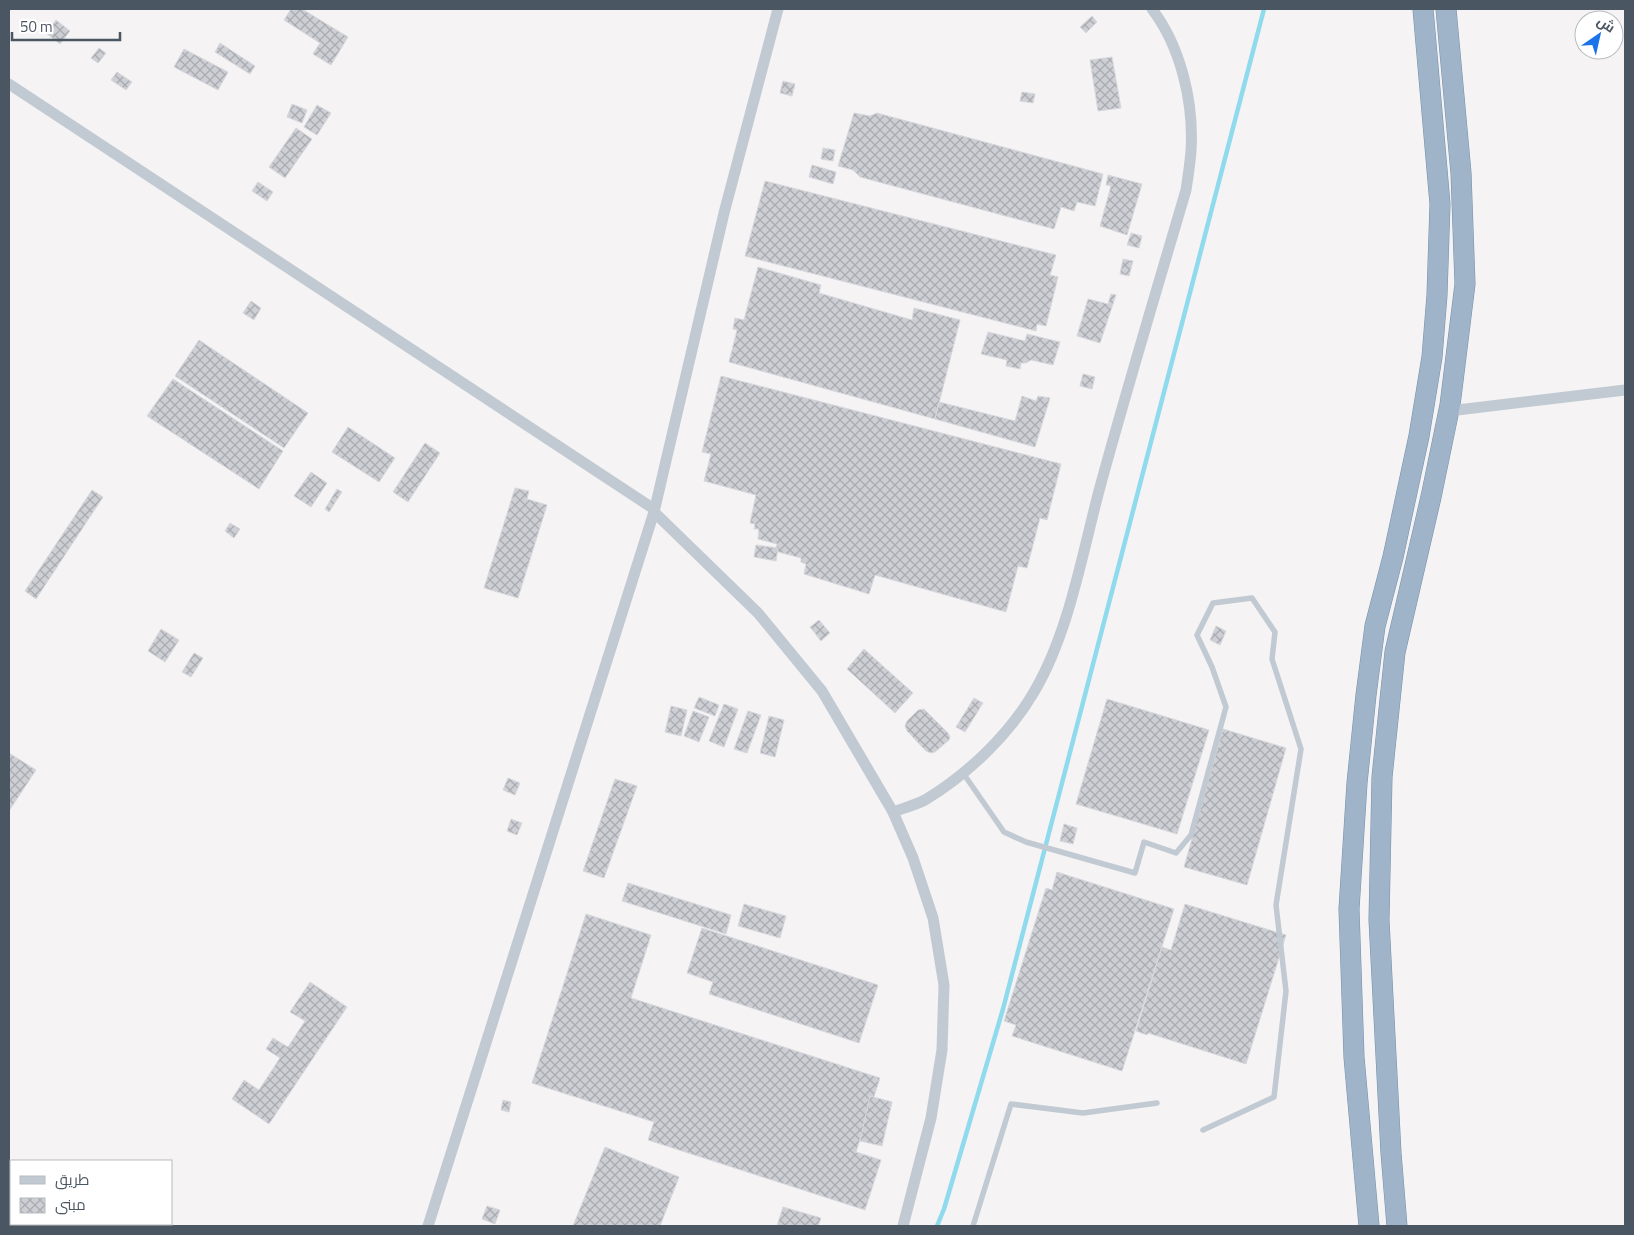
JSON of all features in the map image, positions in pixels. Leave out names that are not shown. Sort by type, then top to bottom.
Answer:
[{"type":"highway","points":[[1369,1226],[1354,1057],[1349,909],[1357,783],[1375,626],[1393,557],[1419,436],[1432,357],[1437,295],[1440,204],[1423,9]]},
{"type":"highway","points":[[1397,1226],[1391,1153],[1379,920],[1382,777],[1395,652],[1431,497],[1448,411],[1465,284],[1461,173],[1446,9]]},
{"type":"street","points":[[428,1226],[654,510],[724,213],[778,9]]},
{"type":"street","points":[[893,812],[923,801],[955,780],[985,753],[1013,722],[1034,692],[1053,653],[1073,592],[1100,486],[1186,190],[1191,151],[1190,115],[1182,70],[1164,25],[1152,9]]},
{"type":"street","points":[[9,84],[654,510],[758,613],[822,691],[893,812],[913,858],[932,918],[944,985],[942,1050],[931,1118],[903,1226]]},
{"type":"street","points":[[1448,411],[1625,390]]},
{"type":"lane","points":[[962,774],[1004,832],[1026,842],[1135,873],[1144,842],[1176,853],[1191,835],[1226,708],[1212,667],[1196,635],[1213,603],[1252,598],[1266,618],[1275,632],[1272,659],[1302,749],[1276,904],[1286,991],[1274,1097],[1203,1130]]},
{"type":"lane","points":[[973,1226],[1011,1104],[1083,1113],[1156,1103]]},
{"type":"building","points":[[291,9],[302,9],[348,37],[331,65],[313,54],[320,43],[284,20]]},
{"type":"building","points":[[1092,16],[1097,22],[1086,33],[1080,27]]},
{"type":"building","points":[[56,20],[70,31],[60,44],[46,33]]},
{"type":"building","points":[[220,43],[255,66],[250,74],[215,52]]},
{"type":"building","points":[[99,48],[106,53],[98,63],[91,58]]},
{"type":"building","points":[[184,49],[228,72],[218,90],[174,67]]},
{"type":"building","points":[[1112,57],[1121,108],[1098,111],[1090,60]]},
{"type":"building","points":[[117,72],[132,82],[126,90],[111,80]]},
{"type":"building","points":[[783,81],[795,84],[792,96],[780,93]]},
{"type":"building","points":[[1022,92],[1035,94],[1033,103],[1020,101]]},
{"type":"building","points":[[292,104],[307,110],[302,123],[287,117]]},
{"type":"building","points":[[317,105],[331,113],[317,135],[304,127]]},
{"type":"building","points":[[854,113],[870,116],[877,113],[1103,174],[1095,206],[1077,202],[1074,211],[1061,207],[1054,229],[860,177],[853,170],[838,166]]},
{"type":"building","points":[[296,128],[312,139],[285,178],[269,167]]},
{"type":"building","points":[[823,148],[835,150],[833,161],[821,159]]},
{"type":"building","points":[[812,165],[836,172],[833,184],[809,177]]},
{"type":"building","points":[[1108,175],[1142,184],[1127,235],[1100,226],[1111,186],[1106,185]]},
{"type":"building","points":[[765,181],[1056,255],[1050,275],[1058,277],[1046,326],[1037,324],[1036,331],[745,256]]},
{"type":"building","points":[[258,182],[273,192],[267,201],[252,191]]},
{"type":"building","points":[[1131,233],[1142,236],[1139,248],[1127,245]]},
{"type":"building","points":[[1123,259],[1133,261],[1129,276],[1120,274]]},
{"type":"building","points":[[758,267],[821,285],[819,293],[912,320],[914,308],[960,320],[935,419],[729,362],[737,330],[733,329],[735,318],[744,320]]},
{"type":"building","points":[[1111,294],[1116,295],[1100,343],[1077,336],[1088,299],[1108,304]]},
{"type":"building","points":[[251,301],[261,308],[254,320],[243,313]]},
{"type":"building","points":[[988,332],[1025,341],[1027,334],[1060,342],[1053,365],[1031,360],[1021,363],[1020,369],[1006,366],[1007,360],[981,354]]},
{"type":"building","points":[[199,340],[308,413],[284,448],[175,376]]},
{"type":"building","points":[[1083,374],[1095,377],[1092,389],[1080,386]]},
{"type":"building","points":[[721,376],[1061,464],[1047,520],[1040,518],[1027,568],[1018,566],[1006,612],[875,575],[869,594],[804,574],[806,564],[801,562],[801,558],[775,551],[777,544],[758,539],[759,529],[754,529],[755,524],[750,523],[756,495],[704,481],[711,454],[702,452]]},
{"type":"building","points":[[173,379],[283,451],[259,489],[147,416]]},
{"type":"building","points":[[1022,396],[1036,401],[1038,396],[1050,398],[1035,447],[935,419],[939,402],[1015,421]]},
{"type":"building","points":[[348,427],[395,458],[379,482],[332,452]]},
{"type":"building","points":[[425,443],[440,453],[408,502],[393,492]]},
{"type":"building","points":[[311,472],[327,483],[311,507],[294,496]]},
{"type":"building","points":[[515,488],[529,491],[527,499],[547,505],[518,598],[484,588]]},
{"type":"building","points":[[337,489],[342,492],[329,512],[325,509]]},
{"type":"building","points":[[92,490],[103,497],[36,599],[25,591]]},
{"type":"building","points":[[230,523],[240,529],[234,538],[225,531]]},
{"type":"building","points":[[756,545],[778,548],[776,561],[754,557]]},
{"type":"building","points":[[819,620],[830,633],[821,641],[810,627]]},
{"type":"building","points":[[1216,626],[1226,631],[1220,645],[1210,640]]},
{"type":"building","points":[[161,629],[179,640],[165,662],[148,651]]},
{"type":"building","points":[[864,649],[913,693],[895,713],[847,669]]},
{"type":"building","points":[[194,653],[203,658],[191,677],[182,672]]},
{"type":"building","points":[[699,697],[719,705],[715,716],[694,708]]},
{"type":"building","points":[[974,698],[983,703],[965,732],[956,727]]},
{"type":"building","points":[[1107,699],[1209,730],[1177,834],[1076,804]]},
{"type":"building","points":[[724,704],[738,709],[724,747],[709,741]]},
{"type":"building","points":[[671,706],[687,710],[681,736],[665,732]]},
{"type":"building","points":[[924,709],[950,737],[935,752],[931,753],[926,751],[907,731],[905,726],[907,721],[918,710]]},
{"type":"building","points":[[693,711],[709,717],[699,742],[684,736]]},
{"type":"building","points":[[748,711],[761,715],[747,753],[734,749]]},
{"type":"building","points":[[769,716],[784,720],[775,757],[760,753]]},
{"type":"building","points":[[1223,729],[1286,748],[1247,885],[1184,867]]},
{"type":"building","points":[[9,753],[36,770],[9,811]]},
{"type":"building","points":[[508,778],[520,783],[515,795],[503,790]]},
{"type":"building","points":[[615,779],[637,786],[604,878],[583,871]]},
{"type":"building","points":[[511,819],[522,823],[517,835],[507,831]]},
{"type":"building","points":[[1064,824],[1077,828],[1073,844],[1060,841]]},
{"type":"building","points":[[1057,872],[1174,909],[1122,1071],[1012,1036],[1016,1025],[1004,1021],[1046,888],[1052,890]]},
{"type":"building","points":[[628,883],[731,915],[726,934],[622,901]]},
{"type":"building","points":[[744,904],[786,916],[780,938],[738,926]]},
{"type":"building","points":[[1185,904],[1286,935],[1246,1064],[1148,1033],[1147,1035],[1136,1031],[1162,947],[1171,950]]},
{"type":"building","points":[[586,914],[651,935],[631,998],[880,1078],[856,1152],[881,1160],[865,1210],[648,1140],[654,1122],[532,1083]]},
{"type":"building","points":[[702,928],[878,985],[859,1043],[709,994],[713,982],[687,973]]},
{"type":"building","points":[[310,982],[347,1007],[269,1124],[232,1099],[244,1080],[259,1090],[280,1058],[266,1049],[273,1038],[288,1047],[305,1021],[290,1012]]},
{"type":"building","points":[[870,1096],[892,1102],[882,1146],[860,1141]]},
{"type":"building","points":[[503,1100],[511,1102],[509,1112],[501,1110]]},
{"type":"building","points":[[605,1147],[679,1177],[660,1226],[573,1226]]},
{"type":"building","points":[[487,1206],[500,1210],[495,1224],[482,1219]]},
{"type":"building","points":[[783,1207],[821,1218],[818,1226],[777,1226]]},
{"type":"waterway","points":[[937,1226],[944,1209],[1003,1009],[1264,9]]}]
